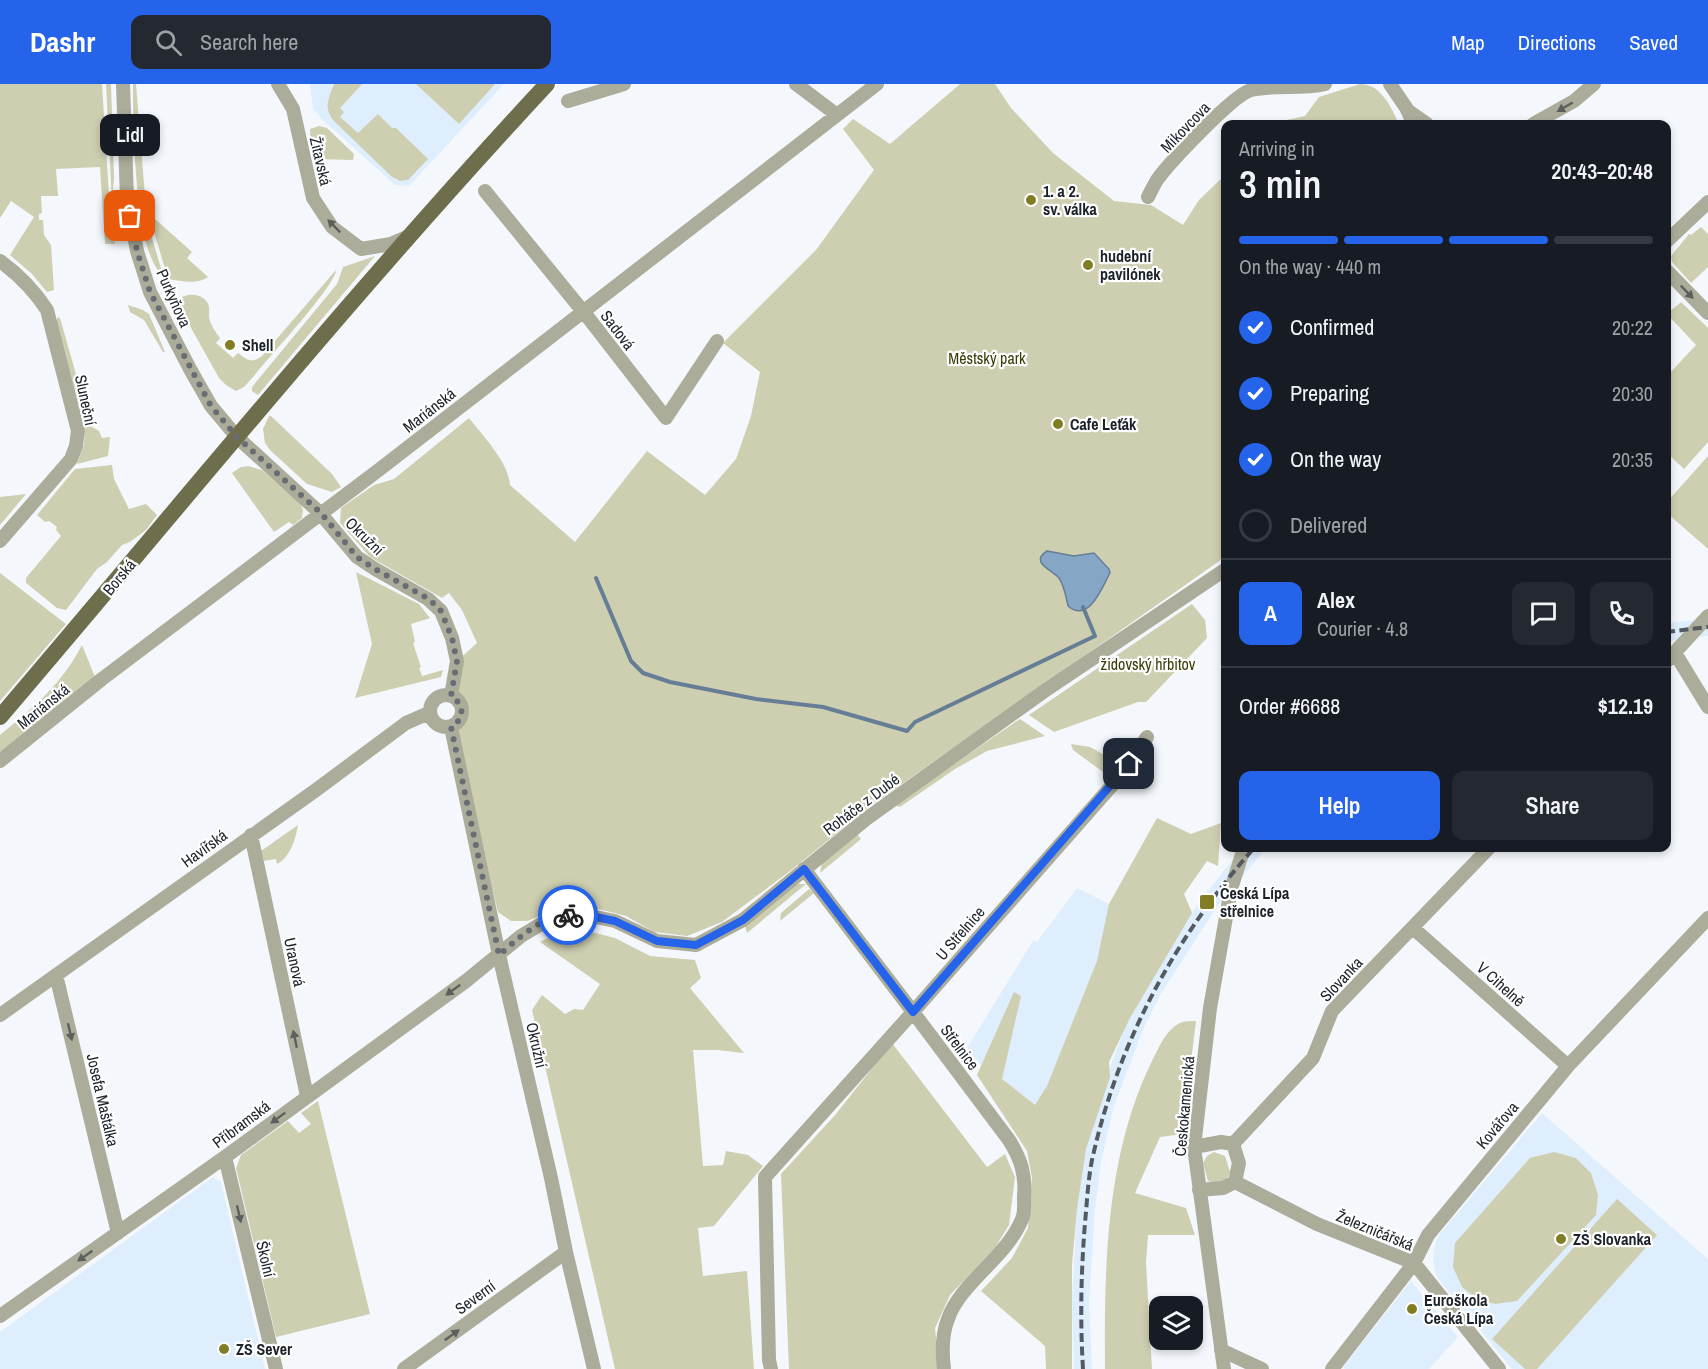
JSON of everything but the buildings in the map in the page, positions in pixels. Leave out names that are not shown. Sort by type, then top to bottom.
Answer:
[{"type":"main road","name":"Borská","points":[[0,717],[411,234],[547,84]]},
{"type":"street","name":"Purkyňova","points":[[123,84],[127,199],[137,251],[150,292],[211,406],[237,437]]},
{"type":"street","name":"Žitavská","points":[[278,84],[293,109],[313,198],[332,227],[361,249],[392,244],[411,234]]},
{"type":"street","points":[[568,100],[624,84]]},
{"type":"street","points":[[796,84],[837,115]]},
{"type":"street","name":"Mariánská","points":[[0,761],[102,679],[584,312],[878,84]]},
{"type":"street","name":"Mikovcova","points":[[1148,197],[1158,179],[1210,121],[1247,90],[1272,85],[1317,86],[1325,84]]},
{"type":"street","points":[[1390,84],[1407,109],[1411,120]]},
{"type":"street","points":[[1540,120],[1574,101],[1594,84]]},
{"type":"street","points":[[1407,109],[1422,120]]},
{"type":"street","name":"Sadová","points":[[485,191],[584,312],[666,418],[717,341]]},
{"type":"street","points":[[1671,237],[1708,202]]},
{"type":"street","name":"Sluneční","points":[[0,261],[31,288],[47,310],[78,431],[76,446],[70,459],[0,541]]},
{"type":"street","points":[[1671,275],[1708,313]]},
{"type":"street","name":"Okružní","points":[[237,437],[321,513],[357,557],[429,599],[441,611],[452,638],[457,661],[451,696],[459,703],[462,712],[459,722],[451,727],[499,955],[594,1369]]},
{"type":"street","name":"Roháče z Dubé","points":[[499,955],[521,936],[562,915],[586,915],[615,921],[657,941],[696,945],[743,920],[866,819],[1043,692],[1221,572]]},
{"type":"street","points":[[1708,616],[1671,658],[1708,707]]},
{"type":"street","points":[[451,696],[438,697],[430,707],[429,713],[431,719],[439,726],[451,727]]},
{"type":"street","name":"Havířská","points":[[0,1015],[316,790],[406,723],[429,713]]},
{"type":"street","name":"U Střelnice","points":[[913,1012],[1122,774],[1147,738]]},
{"type":"street","name":"Uranová","points":[[251,835],[307,1096]]},
{"type":"street","name":"Českokamenická","points":[[1224,1369],[1194,1147],[1210,1008],[1231,889],[1243,852]]},
{"type":"street","name":"Slovanka","points":[[1233,1144],[1313,1058],[1332,1011],[1485,852]]},
{"type":"street","points":[[771,1369],[765,1177],[913,1012],[804,869]]},
{"type":"street","name":"Kovářova","points":[[1332,1369],[1414,1263],[1428,1235],[1568,1066],[1708,918]]},
{"type":"street","name":"V Cihelně","points":[[1413,928],[1568,1066]]},
{"type":"street","name":"Příbramská","points":[[0,1316],[225,1157],[499,955]]},
{"type":"street","name":"Josefa Maštálka","points":[[56,975],[118,1233]]},
{"type":"street","name":"Střelnice","points":[[913,1012],[1009,1140],[1019,1155],[1025,1179],[1023,1218],[1006,1245],[964,1293],[948,1318],[942,1353],[944,1369]]},
{"type":"street","points":[[1194,1147],[1221,1142],[1233,1144],[1239,1163],[1235,1182],[1222,1188],[1199,1190]]},
{"type":"street","name":"Školní","points":[[225,1157],[276,1369]]},
{"type":"street","name":"Železničářská","points":[[1235,1182],[1317,1224],[1414,1263],[1499,1369]]},
{"type":"street","name":"Severní","points":[[404,1369],[566,1252]]},
{"type":"street","points":[[1221,1350],[1262,1369]]},
{"type":"shaded area","points":[[310,84],[504,84],[409,186],[395,185],[321,118],[313,109]]},
{"type":"shaded area","points":[[1708,619],[1708,636],[1671,641],[1671,623]]},
{"type":"shaded area","points":[[1239,852],[1263,852],[1216,908],[1162,992],[1144,1027],[1113,1109],[1101,1162],[1095,1209],[1089,1301],[1092,1369],[1074,1369],[1072,1301],[1077,1207],[1084,1159],[1096,1104],[1128,1020],[1167,950],[1202,898]]},
{"type":"shaded area","points":[[1077,888],[1109,904],[1137,928],[1057,1142],[1007,1098],[967,1048],[1033,941],[1037,942]]},
{"type":"shaded area","name":"ZŠ Slovanka","points":[[1542,1113],[1708,1259],[1708,1369],[1512,1369],[1438,1279],[1433,1260],[1439,1235]]},
{"type":"shaded area","name":"ZŠ Sever","points":[[213,1177],[221,1182],[265,1369],[0,1369],[0,1332]]},
{"type":"shaded area","name":"Euroškola Česká Lípa","points":[[1411,1281],[1458,1337],[1429,1369],[1345,1369],[1343,1367]]},
{"type":"green space","points":[[0,84],[102,84],[110,212],[115,244],[105,244],[100,167],[56,169],[58,196],[41,196],[42,213],[39,214],[39,220],[43,220],[44,235],[51,245],[54,290],[47,292],[32,274],[10,255],[34,217],[11,201],[0,218]]},
{"type":"green space","points":[[106,84],[111,84],[114,177],[112,202]]},
{"type":"green space","points":[[133,84],[136,84],[147,221],[163,275],[153,263],[141,215],[135,155]]},
{"type":"green space","points":[[334,84],[362,84],[340,108],[344,112],[340,117],[358,133],[378,114],[428,159],[408,180],[400,181],[391,176],[333,120],[328,107]]},
{"type":"green space","points":[[416,84],[495,84],[459,124]]},
{"type":"green space","name":"Městský park","points":[[960,84],[995,84],[1011,108],[1053,153],[1114,201],[1151,205],[1183,225],[1199,200],[1221,179],[1221,560],[865,810],[794,868],[722,922],[687,936],[654,932],[626,916],[591,907],[563,907],[527,921],[511,921],[498,912],[451,727],[462,712],[459,704],[451,696],[457,661],[477,643],[462,610],[449,593],[442,598],[370,557],[340,523],[341,508],[374,485],[394,479],[469,418],[500,459],[509,477],[510,485],[575,542],[647,451],[705,495],[736,459],[751,416],[760,372],[723,343],[816,250],[874,170],[843,129],[853,119],[890,144]],"holes":[[[1047,551],[1074,556],[1094,553],[1110,572],[1096,597],[1068,606],[1061,582]]]},
{"type":"green space","points":[[1360,84],[1367,85],[1379,92],[1389,104],[1397,120],[1287,120],[1305,116],[1319,97]]},
{"type":"green space","points":[[319,126],[327,128],[354,154],[353,160],[315,159],[311,148],[310,129]]},
{"type":"green space","points":[[154,218],[192,252],[187,258],[208,277],[194,282],[168,279],[152,225]]},
{"type":"green space","points":[[1701,227],[1708,234],[1708,267],[1691,283],[1672,262],[1671,256],[1689,234],[1691,235]]},
{"type":"green space","points":[[375,256],[258,395],[252,391],[252,387],[337,284],[343,267]]},
{"type":"green space","points":[[336,270],[325,290],[300,322],[244,387],[236,391],[219,378],[176,301],[183,296],[200,296],[209,305],[210,322],[220,338],[216,343],[233,358],[238,353],[247,359],[255,360],[262,356]]},
{"type":"green space","points":[[1681,302],[1708,328],[1708,442],[1684,469],[1671,457],[1671,372],[1696,345],[1671,318],[1671,311]]},
{"type":"green space","points":[[128,305],[149,314],[165,352],[144,320],[130,312]]},
{"type":"green space","points":[[58,317],[92,427],[99,431],[102,438],[110,437],[108,456],[77,464],[84,445],[85,427],[56,321]]},
{"type":"green space","points":[[269,416],[332,474],[341,487],[332,492],[307,484],[270,450],[265,443],[263,429]]},
{"type":"green space","points":[[1708,456],[1708,549],[1671,517],[1671,497]]},
{"type":"green space","points":[[112,465],[114,479],[129,509],[146,504],[157,515],[146,530],[122,545],[107,562],[97,569],[66,610],[57,608],[26,583],[26,578],[61,536],[56,530],[57,527],[49,521],[45,522],[37,515],[75,469]]},
{"type":"green space","points":[[248,466],[262,470],[300,503],[303,510],[302,518],[293,525],[289,522],[274,532],[232,473],[241,467]]},
{"type":"green space","points":[[26,494],[0,525],[0,497]]},
{"type":"green space","points":[[356,572],[419,604],[430,618],[411,624],[415,642],[413,643],[421,667],[419,668],[422,676],[443,670],[441,677],[355,698],[372,644]]},
{"type":"green space","points":[[0,573],[66,624],[0,701]]},
{"type":"green space","name":"židovský hřbitov","points":[[1192,604],[1205,620],[1207,638],[1146,702],[1138,702],[1054,732],[1029,715]]},
{"type":"green space","points":[[82,645],[95,677],[0,754],[0,735],[56,684]]},
{"type":"green space","points":[[1020,719],[1045,736],[987,751],[955,769],[900,807],[894,805]]},
{"type":"green space","points":[[1071,744],[1090,747],[1119,763],[1110,777],[1073,750]]},
{"type":"green space","points":[[1157,818],[1191,834],[1221,823],[1218,866],[1207,861],[1184,894],[1192,913],[1130,1018],[1109,1062],[1110,1077],[1086,1149],[1077,1209],[1072,1265],[1072,1369],[1046,1369],[1045,1346],[981,1291],[1012,1258],[1028,1228],[1032,1178],[1027,1151],[977,1075],[1014,992],[1021,996],[1002,1079],[1035,1105],[1047,1086],[1097,961],[1109,904]]},
{"type":"green space","points":[[298,825],[294,841],[282,861],[277,864],[276,859],[264,861],[261,851]]},
{"type":"green space","points":[[857,834],[861,839],[820,873],[822,863]]},
{"type":"green space","points":[[806,884],[747,933],[745,926],[792,886]]},
{"type":"green space","points":[[809,889],[814,893],[780,921],[781,913]]},
{"type":"green space","points":[[580,929],[615,938],[650,956],[695,960],[701,978],[690,988],[744,1053],[693,1050],[703,1166],[723,1165],[726,1151],[748,1155],[763,1166],[714,1226],[698,1228],[703,1276],[747,1271],[754,1369],[615,1369],[532,1010],[542,995],[565,1014],[574,1009],[583,1010],[600,984],[540,942],[561,931]]},
{"type":"green space","points":[[1186,1021],[1196,1021],[1182,1134],[1160,1137],[1135,1193],[1186,1208],[1195,1235],[1148,1235],[1146,1263],[1149,1350],[1151,1350],[1152,1369],[1105,1369],[1107,1251],[1117,1172],[1125,1134],[1137,1097],[1163,1040],[1173,1027]]},
{"type":"green space","points":[[892,1043],[987,1167],[1005,1154],[1015,1177],[1009,1225],[995,1248],[950,1295],[935,1328],[939,1369],[789,1369],[781,1174],[836,1114]]},
{"type":"green space","points":[[318,1101],[370,1314],[276,1337],[236,1168],[241,1155],[288,1121],[299,1133],[311,1124],[301,1113]]},
{"type":"green space","points":[[1214,1152],[1225,1156],[1230,1172],[1228,1178],[1216,1184],[1208,1181],[1203,1163],[1207,1156]]},
{"type":"green space","points":[[1554,1152],[1576,1158],[1591,1173],[1598,1195],[1596,1215],[1517,1301],[1495,1304],[1478,1300],[1462,1287],[1453,1267],[1455,1243],[1530,1158]]},
{"type":"green space","points":[[1617,1199],[1657,1235],[1537,1369],[1525,1369],[1492,1339]]},
{"type":"water","points":[[1047,551],[1074,556],[1094,553],[1109,569],[1110,573],[1103,587],[1088,607],[1076,610],[1068,606],[1059,578],[1041,562],[1042,555]]},
{"type":"waterway","points":[[596,578],[631,661],[643,673],[670,682],[756,699],[823,707],[907,731],[915,722],[1095,636],[1083,607]]},
{"type":"railway","points":[[1671,631],[1708,627]]},
{"type":"railway","points":[[1083,1369],[1081,1296],[1085,1223],[1092,1160],[1103,1116],[1117,1074],[1153,993],[1199,918],[1251,852]]},
{"type":"way so far","points":[[130,216],[137,251],[150,292],[211,406],[237,437],[321,513],[357,557],[429,599],[441,611],[452,638],[457,661],[451,696],[459,703],[462,712],[459,722],[451,727],[499,955],[521,936],[541,924],[562,915],[568,915]]},
{"type":"place","name":"1. a 2. sv. válka","points":[[1031,200]]},
{"type":"place","name":"Lidl","points":[[130,216]]},
{"type":"place","name":"hudební pavilónek","points":[[1088,265]]},
{"type":"place","name":"Shell","points":[[230,345]]},
{"type":"place","name":"Cafe Leťák","points":[[1058,424]]},
{"type":"place","name":"Česká Lípa střelnice","points":[[1207,902]]},
{"type":"place","name":"ZŠ Slovanka","points":[[1561,1239]]},
{"type":"place","name":"Euroškola Česká Lípa","points":[[1412,1309]]},
{"type":"place","name":"ZŠ Sever","points":[[224,1349]]},
{"type":"route","points":[[568,915],[586,915],[615,921],[657,941],[696,945],[743,920],[804,869],[913,1012],[1129,764]]}]
